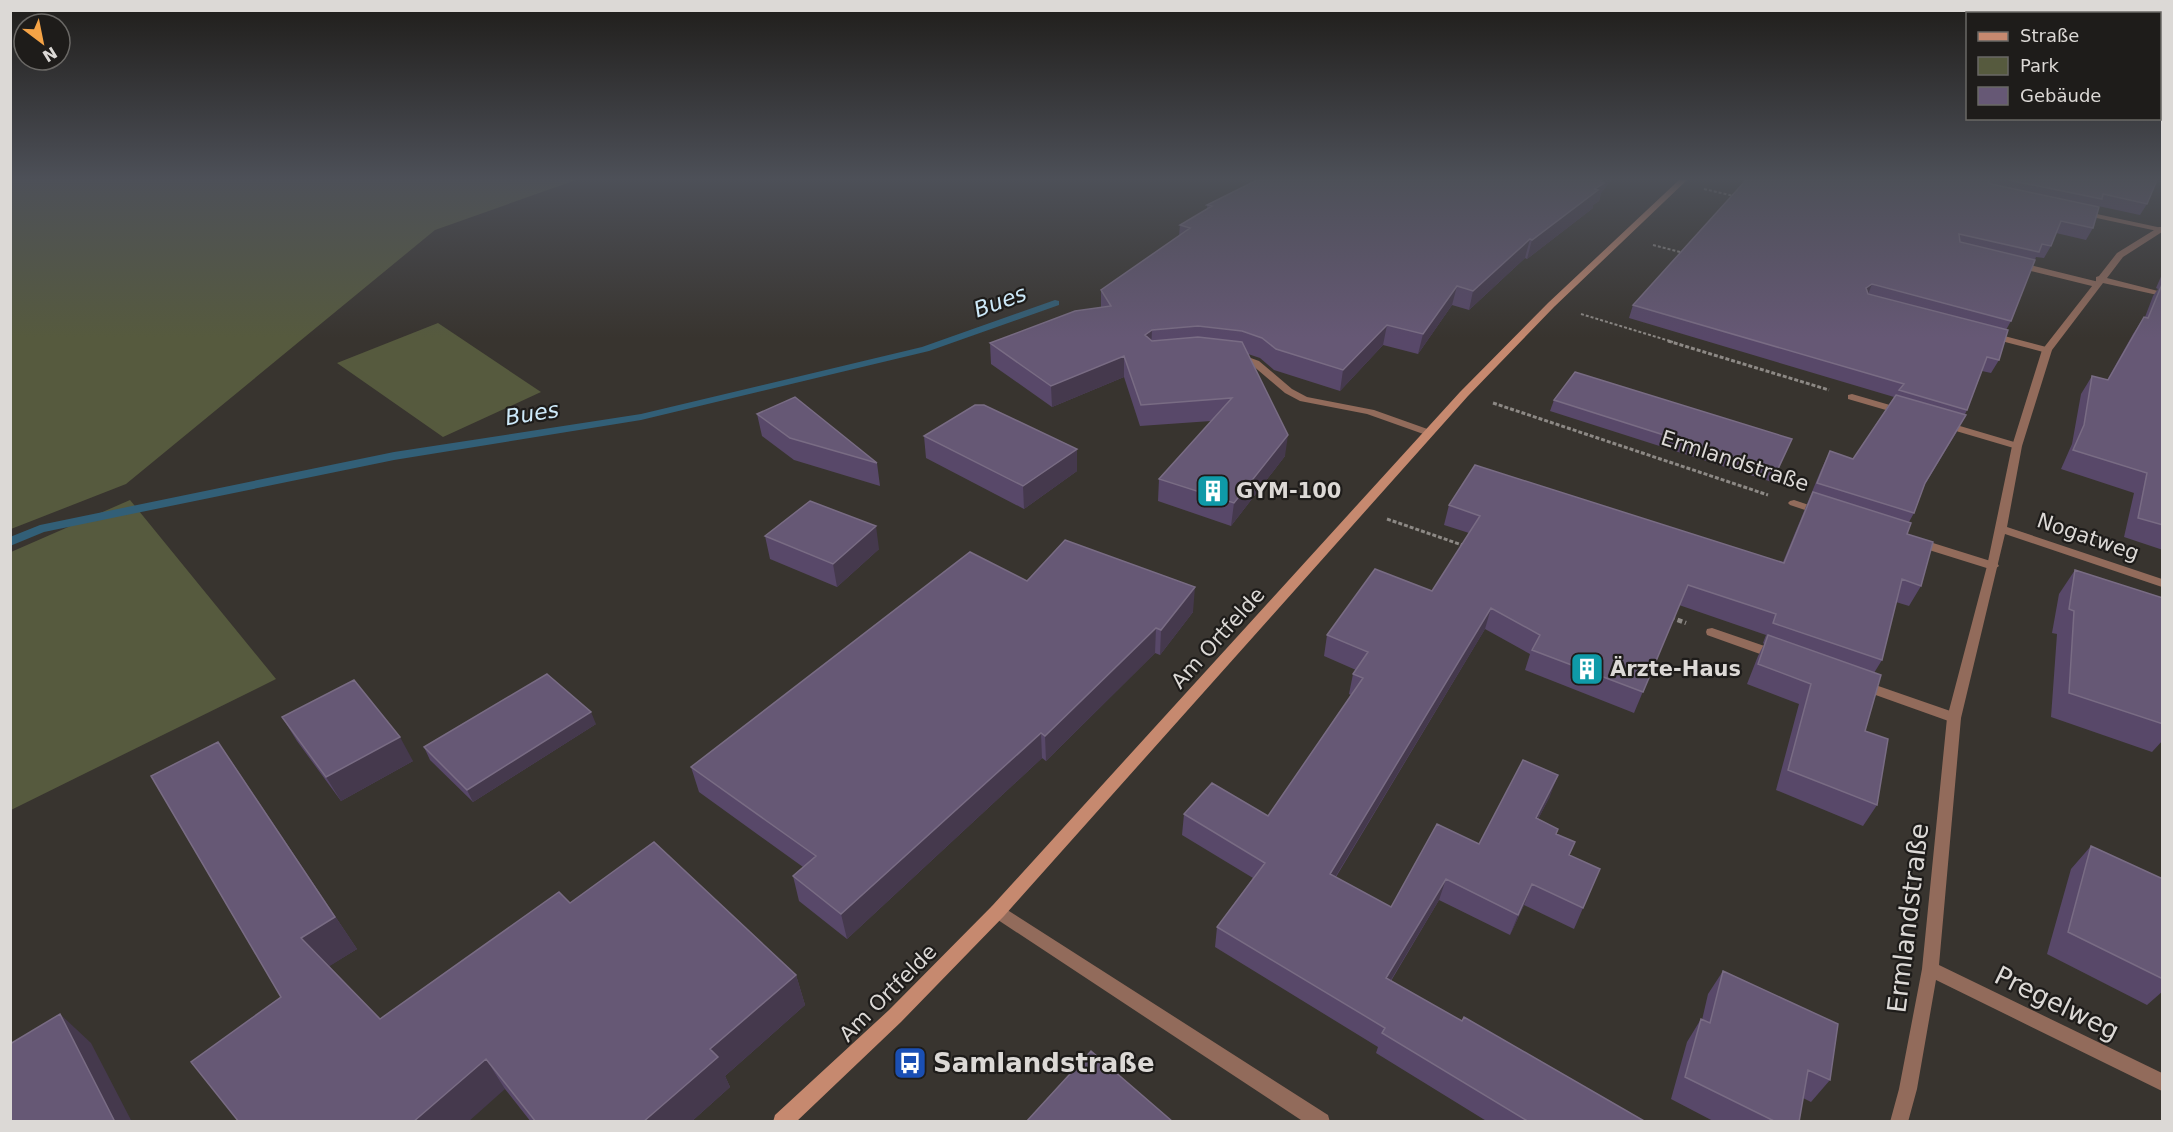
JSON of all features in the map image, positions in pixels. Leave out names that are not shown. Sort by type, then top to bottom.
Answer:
[{"type":"main road","name":"Am Ortfelde","points":[[782,1122],[895,1016],[998,911],[1464,394],[1551,305],[1628,233]]},
{"type":"street","name":"Ermlandstraße","points":[[1899,1122],[1908,1089],[1930,969],[1954,718],[1993,566],[2017,446],[2047,350],[2120,255],[2157,233]]},
{"type":"street","points":[[2003,261],[2163,294]]},
{"type":"street","points":[[1979,332],[2047,350]]},
{"type":"street","points":[[1230,355],[1256,362],[1285,389],[1317,404],[1368,412],[1429,433]]},
{"type":"street","points":[[1852,397],[2017,446]]},
{"type":"street","name":"Ermlandstraße","points":[[1794,503],[1827,514]]},
{"type":"street","name":"Nogatweg","points":[[2001,529],[2163,583]]},
{"type":"street","points":[[1905,538],[1993,566]]},
{"type":"street","points":[[1712,632],[1789,659]]},
{"type":"street","points":[[1844,679],[1954,718]]},
{"type":"street","points":[[998,911],[1321,1122]]},
{"type":"street","name":"Pregelweg","points":[[1930,969],[2163,1082]]},
{"type":"path","points":[[1624,237],[1687,254]]},
{"type":"path","points":[[1551,305],[1852,397]]},
{"type":"path","name":"Ermlandstraße","points":[[1464,394],[1794,503]]},
{"type":"path","points":[[1360,510],[1474,549]]},
{"type":"path","points":[[1667,616],[1712,632]]},
{"type":"green space","points":[[11,233],[432,233],[126,484],[11,529]]},
{"type":"green space","points":[[438,323],[541,392],[443,437],[337,363]]},
{"type":"green space","points":[[130,500],[276,679],[11,810],[11,552]]},
{"type":"building","points":[[1183,233],[1541,233],[1532,240],[1530,239],[1473,291],[1457,286],[1423,334],[1387,325],[1343,370],[1276,349],[1262,338],[1242,331],[1198,326],[1152,330],[1145,335],[1152,341],[1198,337],[1242,342],[1288,435],[1234,503],[1159,479],[1232,398],[1141,405],[1124,356],[1051,386],[990,343],[1075,311],[1111,306],[1101,290]]},
{"type":"building","points":[[1698,233],[2056,233],[2051,246],[2042,244],[2039,252],[1959,234],[1960,242],[2035,260],[2011,321],[1872,284],[1866,288],[1868,294],[2008,330],[1999,360],[1987,357],[1967,410],[1899,390],[1904,384],[1633,305]]},
{"type":"building","points":[[2163,282],[2163,525],[2138,518],[2147,473],[2073,450],[2084,425],[2092,376],[2108,380],[2144,317],[2148,318]]},
{"type":"building","points":[[1575,372],[1792,439],[1777,471],[1554,400]]},
{"type":"building","points":[[1896,395],[1966,415],[1925,483],[1914,513],[1817,483],[1830,451],[1853,459]]},
{"type":"building","points":[[795,397],[877,463],[790,438],[757,414]]},
{"type":"building","points":[[975,405],[984,405],[1077,449],[1023,486],[924,436]]},
{"type":"building","points":[[1475,465],[1784,563],[1813,492],[1911,523],[1907,534],[1933,542],[1921,586],[1902,579],[1882,660],[1773,623],[1776,614],[1688,585],[1643,692],[1532,650],[1540,635],[1491,608],[1330,874],[1391,907],[1437,824],[1479,844],[1523,760],[1558,775],[1536,818],[1558,829],[1556,834],[1575,842],[1569,855],[1600,869],[1583,908],[1532,884],[1518,915],[1446,879],[1386,978],[1462,1021],[1464,1017],[1646,1122],[1529,1122],[1382,1033],[1385,1028],[1217,927],[1265,863],[1184,814],[1212,783],[1268,816],[1363,678],[1353,674],[1368,652],[1327,635],[1375,569],[1432,591],[1480,516],[1449,505]]},
{"type":"building","points":[[810,501],[876,526],[833,564],[765,536]]},
{"type":"building","points":[[1065,540],[1195,587],[1161,630],[1156,628],[1045,736],[1041,733],[841,914],[793,876],[816,856],[691,767],[970,552],[1027,581]]},
{"type":"building","points":[[2075,570],[2163,598],[2163,724],[2069,693],[2074,611],[2069,609]]},
{"type":"building","points":[[1768,635],[1881,675],[1865,731],[1888,739],[1877,805],[1788,770],[1811,684],[1758,664]]},
{"type":"building","points":[[547,674],[591,712],[467,790],[424,747]]},
{"type":"building","points":[[354,680],[400,737],[326,777],[282,717]]},
{"type":"building","points":[[218,742],[335,917],[301,938],[380,1019],[559,892],[570,903],[654,842],[796,975],[710,1049],[718,1057],[643,1122],[536,1122],[486,1059],[413,1122],[239,1122],[191,1062],[281,997],[151,776]]},
{"type":"building","points":[[2091,846],[2163,879],[2163,979],[2068,932]]},
{"type":"building","points":[[1723,971],[1838,1024],[1830,1080],[1808,1070],[1799,1122],[1776,1122],[1685,1077],[1701,1019],[1710,1023]]},
{"type":"building","points":[[60,1014],[115,1122],[10,1122],[10,1044]]},
{"type":"building","points":[[1091,1051],[1173,1122],[1026,1122]]},
{"type":"waterway","name":"Bues","points":[[10,542],[40,529],[394,456],[641,417],[925,349],[1055,303]]},
{"type":"place","name":"GYM-100","points":[[1213,491]]},
{"type":"place","name":"Ärzte-Haus","points":[[1587,669]]},
{"type":"place","name":"Samlandstraße","points":[[910,1063]]}]
